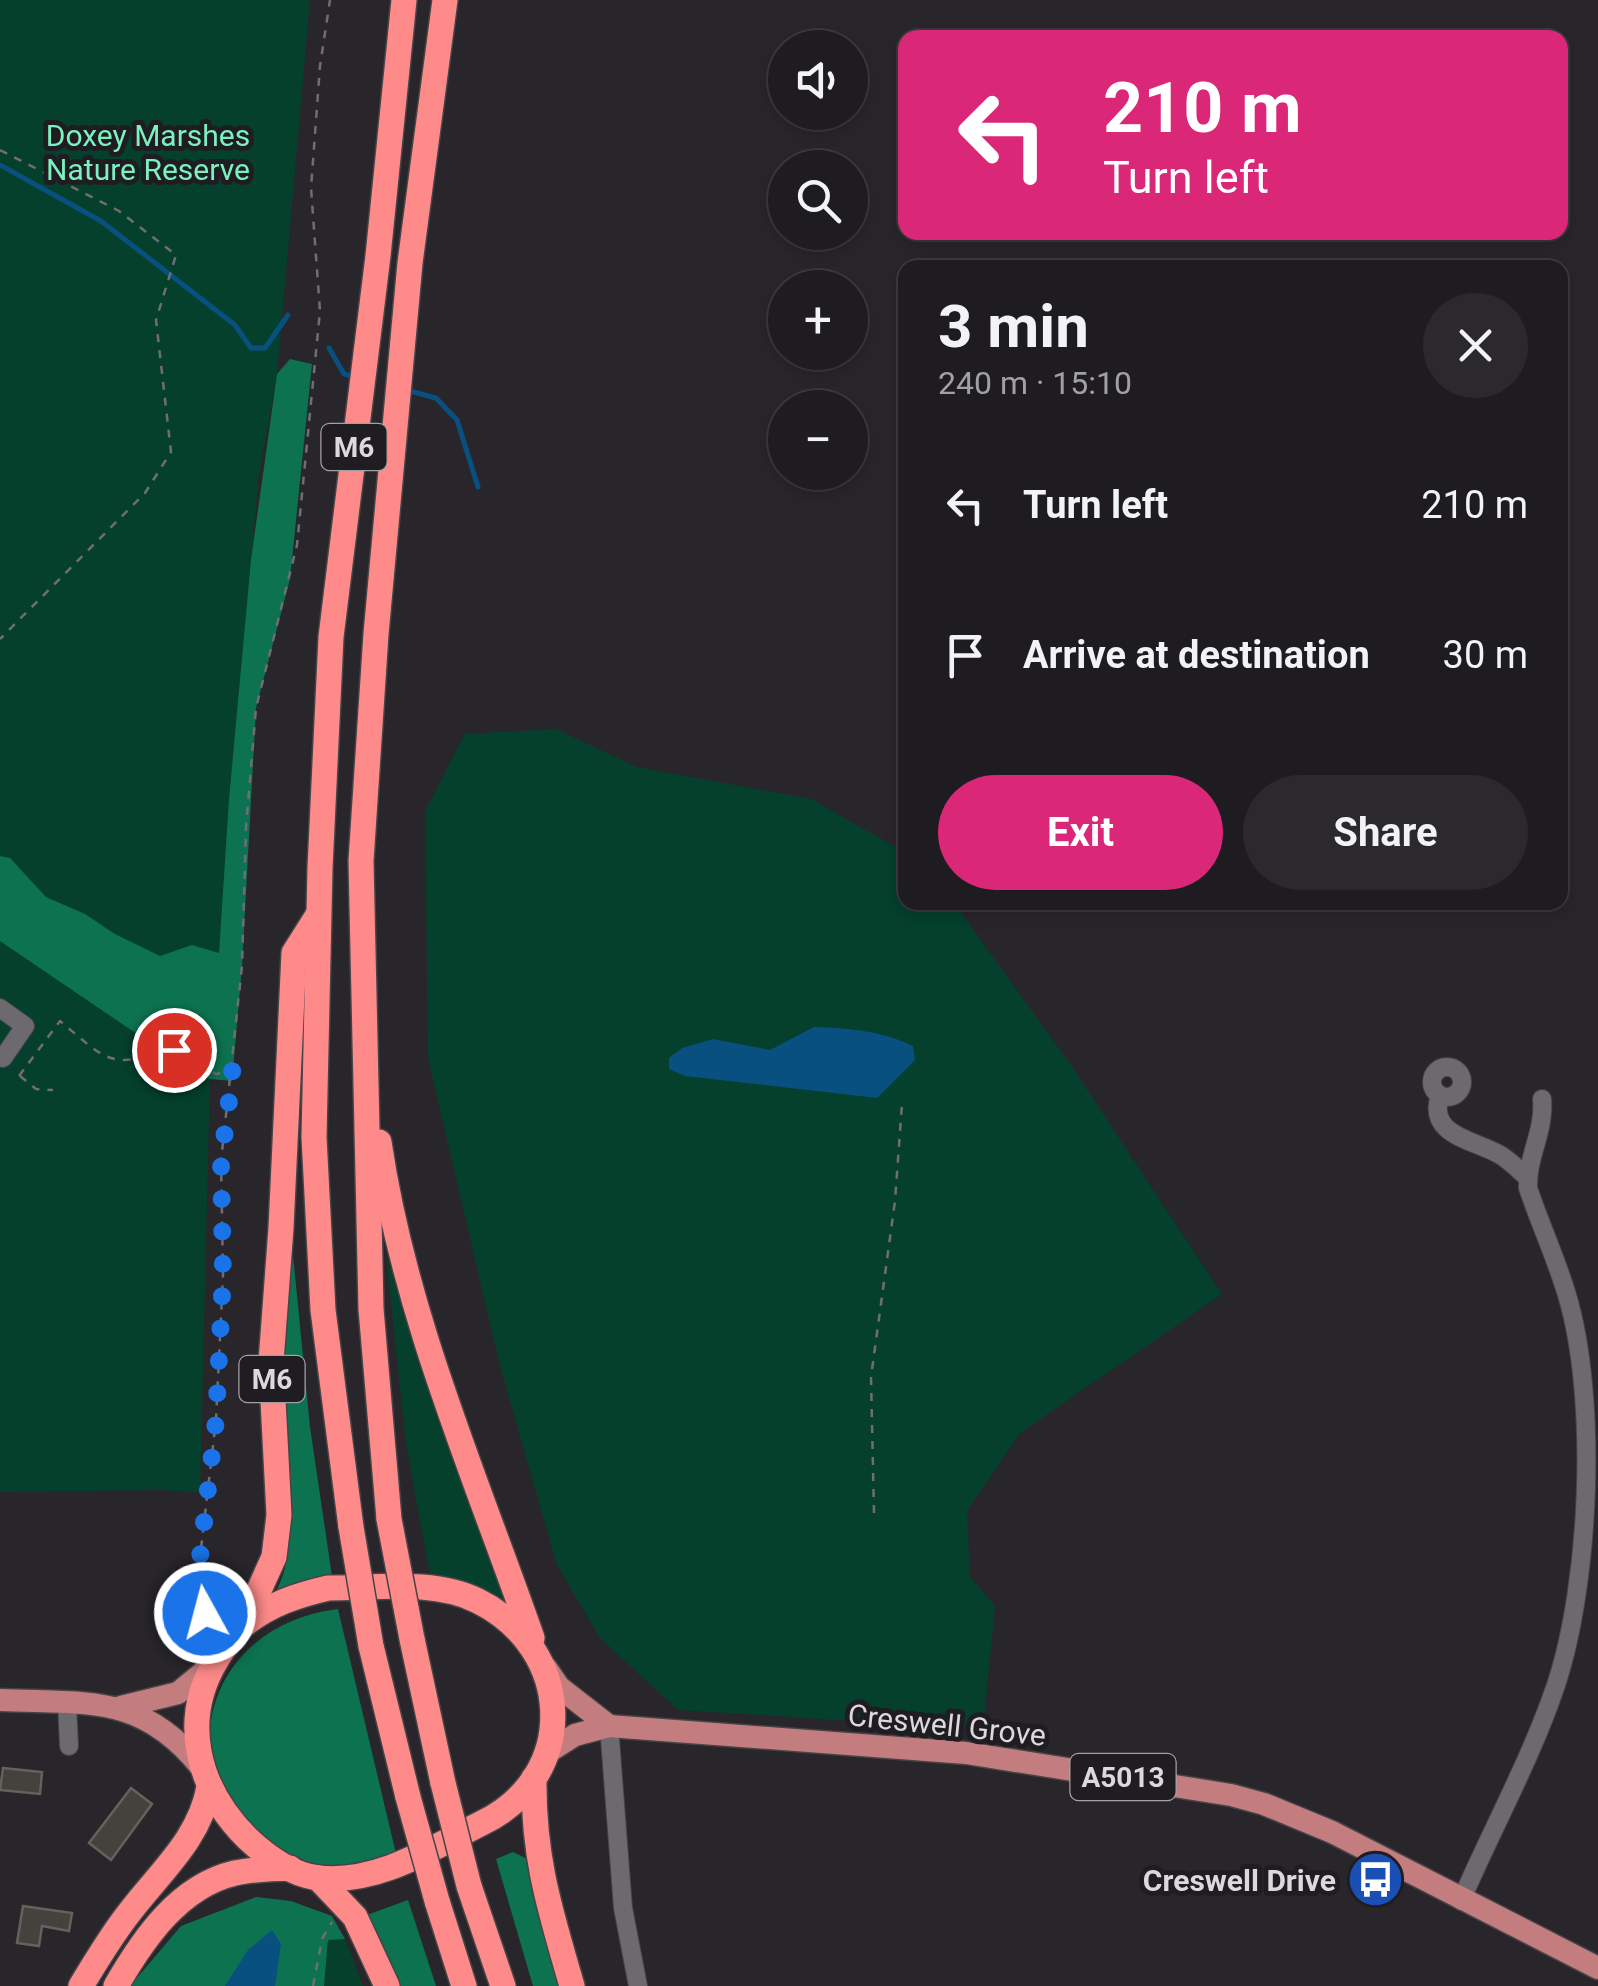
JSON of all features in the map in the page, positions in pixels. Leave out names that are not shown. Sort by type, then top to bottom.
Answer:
[{"type":"highway","name":"M6","points":[[404,0],[378,256],[330,637],[314,1124],[323,1310],[371,1646],[408,1798],[464,1986]]},
{"type":"highway","name":"M6","points":[[445,0],[410,263],[376,634],[361,861],[370,1310],[389,1519],[412,1639],[469,1886],[503,1986]]},
{"type":"highway","name":"M6","points":[[243,1625],[267,1580],[279,1515],[271,1362],[294,953],[319,914]]},
{"type":"highway","name":"M6","points":[[364,1093],[375,1112],[386,1182],[415,1300],[541,1659]]},
{"type":"highway","points":[[81,1986],[126,1915],[190,1838],[206,1805],[196,1726],[205,1681],[218,1657],[243,1625],[282,1602],[328,1588],[427,1588],[479,1601],[506,1618],[541,1659],[554,1705],[550,1738],[539,1766],[534,1835],[538,1868],[572,1986]]},
{"type":"highway","points":[[205,1777],[244,1834],[272,1859],[318,1878],[360,1876],[411,1858],[493,1818],[539,1766]]},
{"type":"highway","points":[[116,1986],[167,1913],[198,1888],[231,1874],[290,1868]]},
{"type":"highway","points":[[318,1878],[355,1917],[387,1986]]},
{"type":"main road","points":[[118,1708],[178,1693],[218,1657]]},
{"type":"main road","points":[[541,1659],[558,1687],[609,1726]]},
{"type":"main road","points":[[0,1700],[118,1708],[157,1724],[205,1777]]},
{"type":"main road","name":"Creswell Grove","points":[[539,1766],[575,1735],[609,1726],[966,1753],[1230,1795],[1300,1817],[1332,1832],[1598,1968]]},
{"type":"lane","points":[[0,1008],[26,1026],[6,1064]]},
{"type":"lane","points":[[1440,1095],[1436,1111],[1446,1128],[1466,1142],[1503,1156],[1528,1178]]},
{"type":"lane","points":[[1461,1901],[1556,1685],[1576,1602],[1584,1532],[1585,1446],[1576,1336],[1567,1294],[1535,1210],[1528,1178],[1544,1119],[1542,1099]]},
{"type":"lane","points":[[67,1703],[68,1746]]},
{"type":"lane","points":[[609,1726],[622,1908],[638,1986]]},
{"type":"path","points":[[218,1657],[197,1583],[216,1420],[223,1275],[221,1161],[242,966],[246,827],[256,708],[296,546],[320,310],[311,188],[320,66],[330,0]]},
{"type":"path","points":[[0,150],[119,211],[176,256],[156,320],[171,452],[145,493],[0,639]]},
{"type":"path","points":[[20,1076],[60,1021],[101,1056],[126,1062],[174,1050],[216,1074],[233,1071]]},
{"type":"path","points":[[6,1064],[36,1089],[53,1090]]},
{"type":"path","points":[[874,1513],[871,1377],[902,1104]]},
{"type":"path","points":[[313,1986],[322,1939],[337,1918]]},
{"type":"green space","name":"Doxey Marshes Nature Reserve","points":[[0,0],[310,0],[277,374],[258,481],[219,953],[160,1049],[210,1079],[200,1492],[0,1492]]},
{"type":"green space","points":[[290,359],[312,364],[290,579],[256,708],[232,1081],[210,1079],[0,941],[0,856],[10,858],[46,897],[160,956],[192,945],[219,953],[251,560],[277,374]]},
{"type":"green space","points":[[556,729],[637,767],[811,799],[897,848],[898,910],[959,910],[1068,1061],[1222,1294],[1020,1433],[967,1511],[970,1577],[995,1606],[983,1729],[678,1710],[600,1638],[557,1565],[499,1362],[428,1058],[425,811],[465,734]]},
{"type":"green space","points":[[293,1255],[310,1427],[333,1583],[271,1599],[281,1580],[290,1533],[283,1409]]},
{"type":"green space","points":[[386,1256],[515,1616],[433,1591],[406,1444]]},
{"type":"green space","points":[[338,1609],[397,1858],[360,1867],[303,1861],[268,1845],[240,1818],[209,1756],[210,1726],[219,1693],[241,1656],[294,1620]]},
{"type":"green space","points":[[513,1852],[529,1860],[563,1986],[533,1986],[496,1859]]},
{"type":"green space","points":[[256,1897],[291,1901],[332,1916],[345,1939],[328,1940],[324,1986],[130,1986],[181,1926]]},
{"type":"green space","points":[[408,1900],[436,1986],[395,1986],[367,1915]]},
{"type":"green space","points":[[345,1939],[363,1986],[324,1986],[328,1940]]},
{"type":"water","points":[[814,1027],[890,1037],[913,1046],[915,1060],[877,1098],[685,1076],[669,1069],[669,1058],[682,1048],[713,1039],[770,1050]]},
{"type":"water","points":[[272,1930],[281,1944],[275,1986],[225,1986],[248,1950]]},
{"type":"building","points":[[3,1768],[42,1772],[40,1794],[0,1790]]},
{"type":"building","points":[[131,1788],[152,1804],[111,1860],[89,1843]]},
{"type":"building","points":[[23,1906],[72,1913],[69,1931],[42,1926],[39,1946],[17,1943]]},
{"type":"waterway","points":[[0,165],[101,221],[235,325],[251,348],[265,348],[288,315]]},
{"type":"waterway","points":[[329,348],[344,374],[356,377]]},
{"type":"waterway","points":[[406,390],[436,398],[457,420],[478,487]]},
{"type":"place","name":"Creswell Drive","points":[[1375,1880]]},
{"type":"route","points":[[174,1050],[216,1074],[233,1071],[221,1161],[223,1275],[216,1420],[197,1583],[205,1613]]}]
